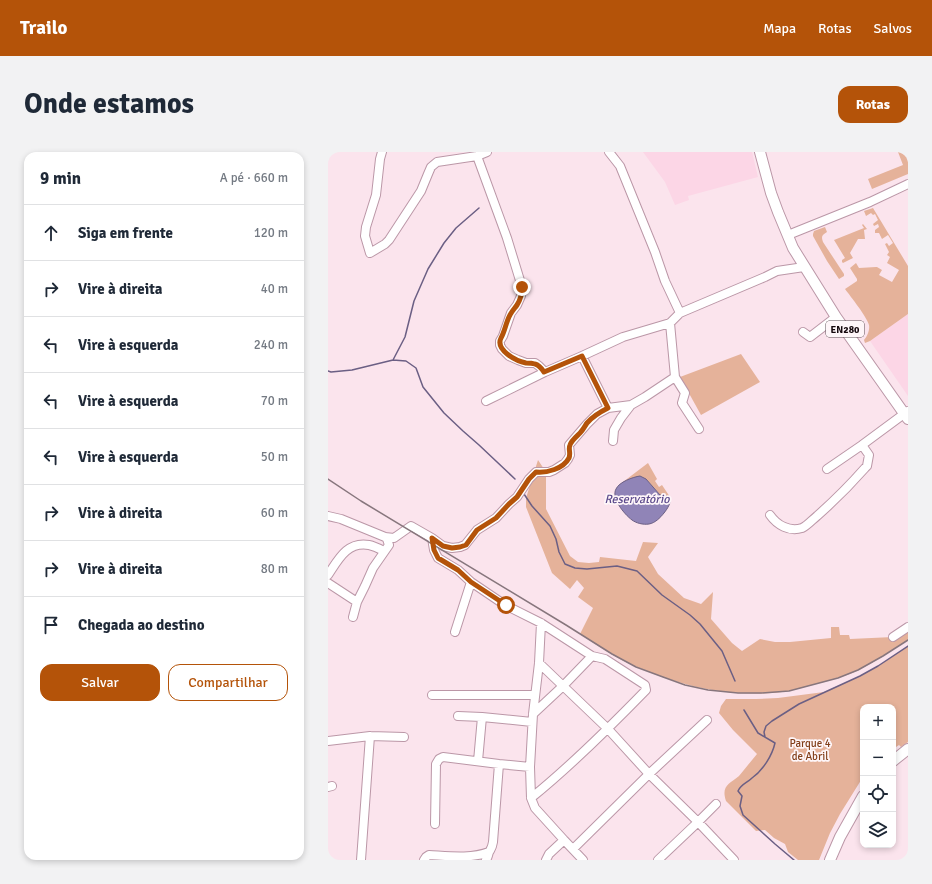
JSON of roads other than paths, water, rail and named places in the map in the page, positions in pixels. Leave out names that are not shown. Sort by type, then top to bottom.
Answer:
[{"type":"main road","name":"EN280","points":[[760,152],[777,211],[793,248],[836,317],[907,413]]},
{"type":"main road","name":"EN280","points":[[766,152],[779,197],[797,243],[810,266],[907,413]]},
{"type":"main road","points":[[896,759],[908,749]]},
{"type":"main road","points":[[830,860],[840,837],[860,801]]},
{"type":"street","points":[[382,152],[376,195],[364,236],[370,253],[389,240],[421,191],[431,167],[437,162],[478,156],[487,152]]},
{"type":"street","points":[[609,152],[620,166],[655,252],[665,281],[680,313]]},
{"type":"street","points":[[478,156],[507,238],[522,287],[522,296],[511,313],[500,341],[500,345],[502,349],[514,358],[526,363],[535,363],[544,372]]},
{"type":"street","points":[[793,233],[870,202],[908,184]]},
{"type":"street","points":[[486,401],[544,372],[623,337],[670,323],[680,313],[777,271],[804,267]]},
{"type":"street","points":[[803,332],[810,337],[836,317]]},
{"type":"street","points":[[670,323],[675,377],[685,393],[682,403],[699,429]]},
{"type":"street","points":[[582,356],[608,408]]},
{"type":"street","points":[[328,516],[342,519],[385,537],[394,538],[411,526],[443,546],[452,548],[466,545],[477,530],[496,518],[517,497],[529,479],[536,472],[549,472],[554,470],[568,459],[570,455],[570,445],[591,419],[597,414],[608,408],[631,405],[675,377]]},
{"type":"street","points":[[613,441],[614,430],[631,405]]},
{"type":"street","points":[[826,469],[907,413]]},
{"type":"street","points":[[770,515],[779,524],[788,528],[797,529],[804,527],[826,508],[867,466],[869,455],[862,445]]},
{"type":"street","points":[[353,617],[357,602],[374,568],[389,545],[385,537]]},
{"type":"street","points":[[432,538],[434,550],[438,558],[458,570],[471,582],[506,605],[541,623],[592,656],[605,659],[645,685],[646,690],[608,729],[556,778],[531,798]]},
{"type":"street","points":[[328,576],[344,553],[357,545],[370,545],[384,551]]},
{"type":"street","points":[[455,632],[471,582]]},
{"type":"street","points":[[328,583],[357,602]]},
{"type":"street","points":[[541,623],[530,767],[531,798],[535,808],[584,860]]},
{"type":"street","points":[[893,637],[908,627]]},
{"type":"street","points":[[458,716],[533,718],[592,656]]},
{"type":"street","points":[[538,663],[608,729],[734,860]]},
{"type":"street","points":[[432,695],[535,695]]},
{"type":"street","points":[[478,762],[482,717]]},
{"type":"street","points":[[572,849],[707,720]]},
{"type":"street","points":[[361,860],[370,736]]},
{"type":"street","points":[[328,741],[370,736],[404,737]]},
{"type":"street","points":[[435,824],[436,764],[439,759],[444,758],[530,767]]},
{"type":"street","points":[[424,860],[426,857],[430,856],[463,858],[483,854],[487,856],[492,848],[493,842],[499,764]]},
{"type":"street","points":[[658,860],[716,804]]},
{"type":"street","points":[[546,860],[549,854],[564,840]]},
{"type":"water","name":"Reservatório","points":[[640,476],[646,479],[660,495],[670,497],[669,505],[664,513],[653,523],[649,524],[640,524],[632,520],[622,510],[615,497],[616,489],[620,484]]},
{"type":"waterway","points":[[393,360],[405,337],[414,301],[428,269],[444,243],[456,228],[479,208]]},
{"type":"waterway","points":[[328,371],[352,370],[393,360],[406,361],[416,368],[423,387],[444,413],[515,479]]},
{"type":"waterway","points":[[524,494],[532,506],[550,526],[565,564],[575,568],[587,569],[617,566],[637,571],[662,595],[700,624],[722,651],[735,681]]},
{"type":"waterway","points":[[765,737],[764,732],[766,726],[772,721],[799,704],[860,676],[908,646]]},
{"type":"waterway","points":[[744,710],[758,733],[775,743],[772,753],[763,767],[739,789],[738,791],[742,796],[740,806],[743,815],[794,860]]},
{"type":"railway","points":[[328,479],[361,501],[612,654],[636,667],[685,685],[708,690],[738,693],[789,691],[838,678],[858,670],[908,640]]},
{"type":"park label","name":"Parque 4 de Abril","points":[[810,749]]}]
